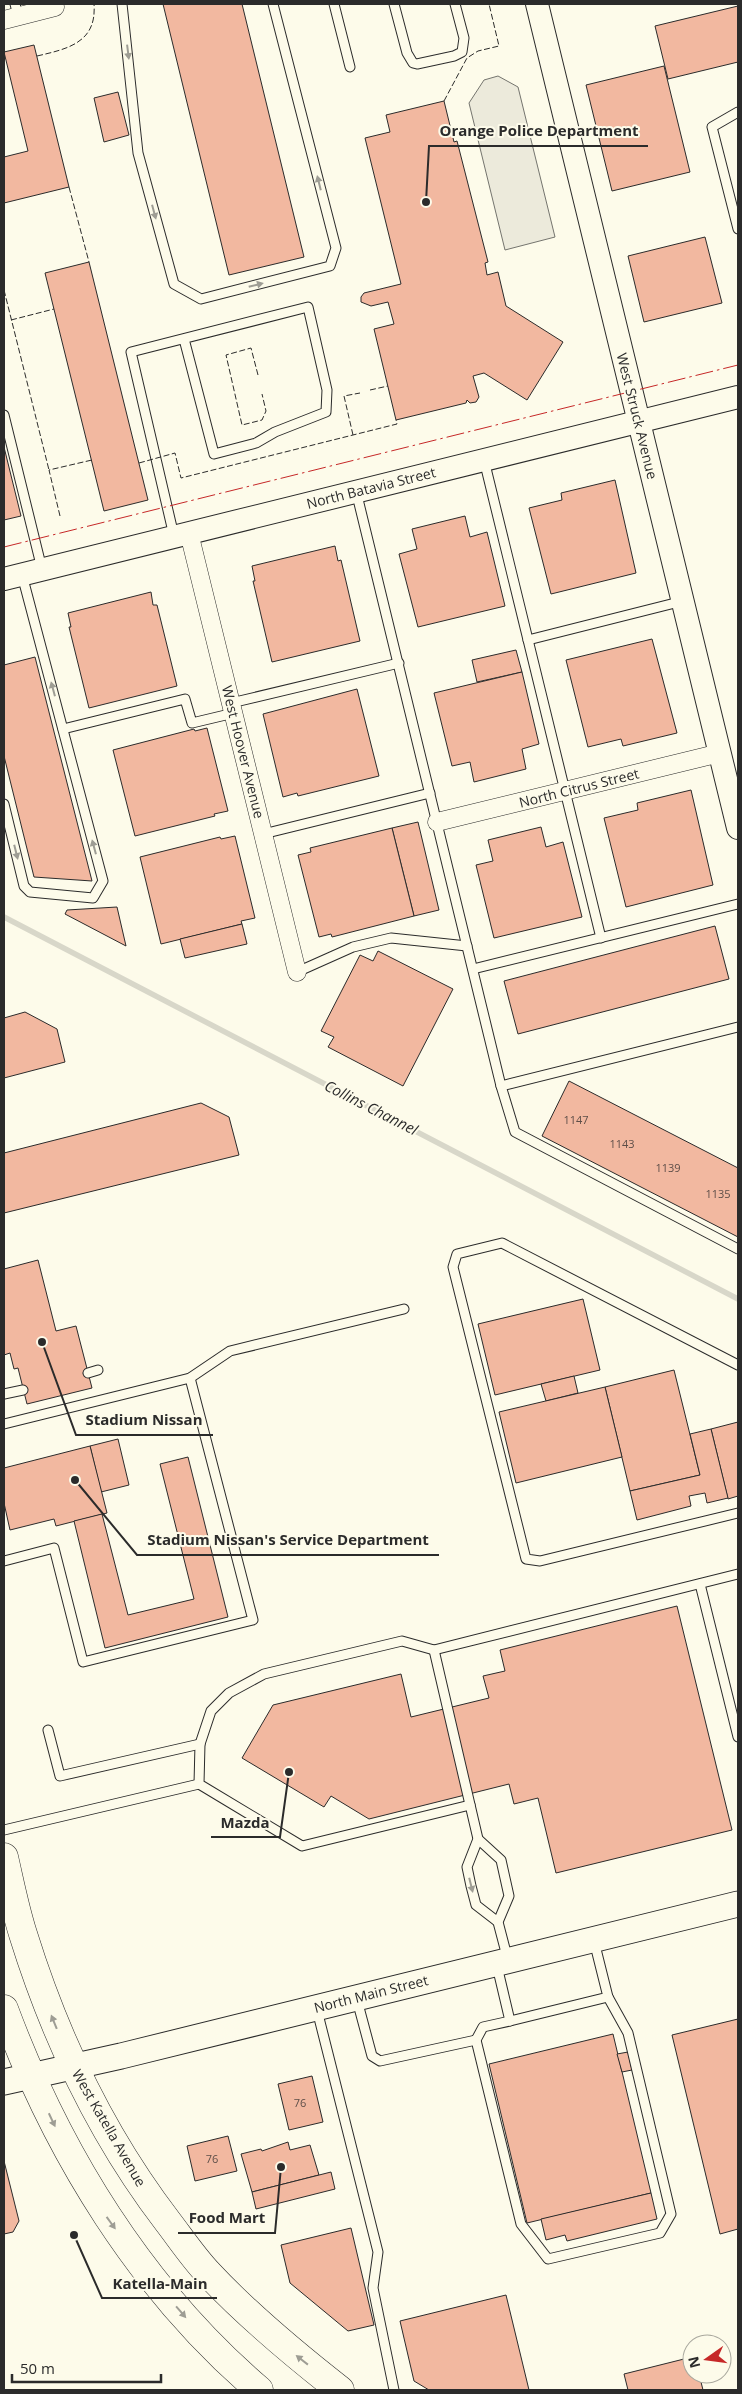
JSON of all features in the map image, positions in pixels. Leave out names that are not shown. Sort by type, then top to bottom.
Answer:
[{"type":"main road","name":"West Katella Avenue","points":[[4,1857],[22,1932],[38,1979],[74,2067],[127,2166],[190,2252],[239,2304],[293,2353],[340,2390]]},
{"type":"main road","name":"North Main Street","points":[[4,2082],[74,2067],[738,1904]]},
{"type":"main road","points":[[4,2009],[31,2076],[56,2128],[85,2182],[113,2226],[149,2275],[196,2330],[259,2390]]},
{"type":"street","name":"West Struck Avenue","points":[[537,4],[738,828]]},
{"type":"street","points":[[12,13],[56,5]]},
{"type":"street","name":"North Batavia Street","points":[[23,574],[738,398]]},
{"type":"street","name":"West Hoover Avenue","points":[[181,534],[232,708],[297,972]]},
{"type":"street","name":"North Citrus Street","points":[[437,822],[720,753]]},
{"type":"lane","points":[[122,4],[138,153],[174,284],[201,299],[330,266],[336,248],[273,4]]},
{"type":"lane","points":[[334,4],[350,67]]},
{"type":"lane","points":[[394,4],[406,54],[413,63],[417,64],[454,56],[462,52],[464,38],[455,4]]},
{"type":"lane","points":[[738,112],[712,127],[738,229]]},
{"type":"lane","points":[[181,534],[131,352],[184,338],[308,306],[327,390],[326,412],[275,432],[256,443],[214,454],[184,338]]},
{"type":"lane","points":[[4,415],[23,574],[103,881],[93,898],[30,892],[24,886],[4,804]]},
{"type":"lane","points":[[484,460],[601,938]]},
{"type":"lane","points":[[356,491],[501,1086],[515,1132],[738,1249]]},
{"type":"lane","points":[[528,640],[683,601]]},
{"type":"lane","points":[[63,729],[185,699],[192,723],[232,708],[398,663]]},
{"type":"lane","points":[[263,834],[430,793]]},
{"type":"lane","points":[[473,970],[738,904]]},
{"type":"lane","points":[[297,972],[353,947],[392,938],[467,946]]},
{"type":"lane","points":[[501,1086],[738,1027]]},
{"type":"lane","points":[[738,1366],[502,1243],[457,1254],[453,1267],[526,1559],[540,1561],[738,1513]]},
{"type":"lane","points":[[4,1424],[190,1378],[230,1351],[404,1310]]},
{"type":"lane","points":[[88,1373],[98,1370]]},
{"type":"lane","points":[[4,1561],[54,1548],[83,1662],[253,1620],[190,1378]]},
{"type":"lane","points":[[4,1394],[23,1390]]},
{"type":"lane","points":[[199,1784],[200,1744],[211,1712],[229,1692],[264,1674],[402,1641],[434,1650],[738,1574]]},
{"type":"lane","points":[[700,1584],[738,1737]]},
{"type":"lane","points":[[434,1650],[478,1839],[500,1860],[509,1896],[498,1922],[510,2021]]},
{"type":"lane","points":[[48,1730],[60,1776],[200,1744]]},
{"type":"lane","points":[[4,1830],[199,1784],[302,1846],[470,1805]]},
{"type":"lane","points":[[478,1839],[467,1867],[471,1886],[476,1904],[498,1922]]},
{"type":"lane","points":[[594,1939],[608,1997],[628,2033],[671,2214],[660,2232],[548,2259],[520,2224],[476,2040],[483,2027],[608,1997]]},
{"type":"lane","points":[[356,1998],[372,2056],[380,2061],[476,2040]]},
{"type":"lane","points":[[317,2008],[378,2252],[373,2288],[394,2390]]},
{"type":"shaded area","points":[[498,76],[518,87],[555,237],[505,250],[469,103],[484,80]]},
{"type":"building","points":[[163,4],[242,4],[304,257],[229,275]]},
{"type":"building","points":[[738,6],[738,62],[668,79],[655,26]]},
{"type":"building","points":[[34,45],[69,187],[4,203],[4,157],[28,151],[4,52]]},
{"type":"building","points":[[664,66],[690,172],[612,191],[586,85]]},
{"type":"building","points":[[118,92],[129,135],[104,142],[94,98]]},
{"type":"building","points":[[444,101],[454,142],[457,141],[488,262],[485,263],[487,275],[498,272],[506,306],[563,342],[527,400],[484,373],[473,376],[479,397],[476,402],[470,403],[467,400],[466,403],[396,420],[374,329],[394,324],[388,302],[371,306],[361,302],[361,297],[364,293],[401,284],[365,138],[390,132],[386,115]]},
{"type":"building","points":[[705,237],[722,303],[644,322],[628,256]]},
{"type":"building","points":[[89,262],[148,500],[104,511],[45,273]]},
{"type":"building","points":[[4,447],[21,516],[4,520]]},
{"type":"building","points":[[615,480],[636,573],[551,594],[529,508],[562,500],[561,493]]},
{"type":"building","points":[[465,516],[470,537],[487,532],[505,606],[418,627],[399,554],[417,549],[412,529]]},
{"type":"building","points":[[335,546],[338,561],[341,560],[360,641],[272,662],[253,581],[255,581],[252,566]]},
{"type":"building","points":[[151,592],[153,605],[157,605],[177,686],[89,708],[69,627],[71,627],[68,613]]},
{"type":"building","points":[[652,639],[677,733],[623,746],[621,739],[588,747],[566,660]]},
{"type":"building","points":[[516,650],[522,672],[477,682],[472,660]]},
{"type":"building","points":[[35,657],[92,881],[34,877],[4,756],[4,665]]},
{"type":"building","points":[[522,672],[539,744],[522,749],[526,769],[474,782],[470,762],[452,766],[434,693]]},
{"type":"building","points":[[357,689],[379,776],[298,796],[297,793],[283,797],[263,714]]},
{"type":"building","points":[[207,728],[228,811],[135,836],[113,750],[194,729],[195,731]]},
{"type":"building","points":[[691,790],[713,885],[626,907],[604,818],[638,810],[637,803]]},
{"type":"building","points":[[418,822],[439,910],[414,916],[392,828]]},
{"type":"building","points":[[541,827],[546,847],[563,842],[582,917],[494,938],[476,865],[493,861],[488,840]]},
{"type":"building","points":[[392,828],[414,916],[332,937],[331,934],[319,937],[298,855],[311,852],[310,848]]},
{"type":"building","points":[[235,836],[255,918],[241,921],[242,924],[161,944],[140,857],[220,837],[221,839]]},
{"type":"building","points":[[117,907],[126,946],[65,914],[67,910]]},
{"type":"building","points":[[242,924],[247,944],[185,958],[180,939]]},
{"type":"building","points":[[715,926],[729,979],[518,1034],[504,981]]},
{"type":"building","points":[[378,951],[453,989],[403,1086],[328,1047],[334,1037],[321,1031],[360,955],[373,961]]},
{"type":"building","points":[[25,1012],[57,1029],[65,1062],[4,1078],[4,1018]]},
{"type":"building","points":[[569,1081],[738,1168],[738,1237],[542,1136]]},
{"type":"building","points":[[201,1103],[229,1117],[239,1155],[4,1213],[4,1153]]},
{"type":"building","points":[[38,1260],[56,1331],[76,1326],[92,1388],[27,1404],[18,1368],[14,1369],[10,1353],[4,1355],[4,1269]]},
{"type":"building","points":[[583,1299],[600,1370],[495,1395],[478,1324]]},
{"type":"building","points":[[674,1370],[700,1475],[630,1491],[605,1387]]},
{"type":"building","points":[[574,1376],[578,1393],[546,1401],[541,1384]]},
{"type":"building","points":[[605,1387],[622,1457],[516,1483],[499,1412]]},
{"type":"building","points":[[738,1422],[738,1496],[728,1499],[711,1429]]},
{"type":"building","points":[[711,1429],[728,1498],[707,1503],[705,1493],[689,1496],[691,1506],[637,1520],[630,1491],[700,1475],[690,1434]]},
{"type":"building","points":[[118,1439],[129,1485],[101,1492],[90,1446]]},
{"type":"building","points":[[90,1446],[107,1513],[56,1526],[54,1519],[10,1530],[4,1503],[4,1468]]},
{"type":"building","points":[[188,1457],[228,1617],[105,1648],[74,1521],[102,1514],[128,1615],[194,1599],[160,1464]]},
{"type":"building","points":[[677,1606],[732,1830],[556,1873],[538,1798],[514,1804],[509,1784],[369,1819],[331,1796],[324,1807],[242,1758],[273,1705],[401,1674],[411,1717],[489,1698],[483,1676],[505,1671],[500,1650]]},
{"type":"building","points":[[738,2019],[738,2229],[720,2234],[672,2035]]},
{"type":"building","points":[[613,2034],[651,2193],[527,2223],[489,2064]]},
{"type":"building","points":[[628,2052],[632,2070],[622,2072],[617,2054]]},
{"type":"building","points":[[312,2076],[323,2122],[289,2130],[278,2084]]},
{"type":"building","points":[[228,2136],[237,2171],[195,2181],[187,2146]]},
{"type":"building","points":[[288,2142],[290,2150],[310,2145],[319,2175],[252,2192],[241,2154],[261,2149],[262,2151]]},
{"type":"building","points":[[4,2161],[19,2221],[13,2232],[4,2234]]},
{"type":"building","points":[[331,2172],[335,2189],[256,2209],[252,2192]]},
{"type":"building","points":[[651,2193],[657,2219],[567,2241],[565,2235],[546,2240],[541,2219]]},
{"type":"building","points":[[351,2228],[374,2325],[348,2331],[290,2283],[281,2245]]},
{"type":"building","points":[[506,2295],[529,2390],[429,2390],[414,2381],[400,2321]]},
{"type":"building","points":[[682,2360],[682,2384],[702,2384],[703,2390],[628,2390],[624,2374]]},
{"type":"waterway","name":"Collins Channel","points":[[4,917],[738,1299]]},
{"type":"fence","points":[[37,56],[69,47],[85,36],[91,28],[94,17],[94,4]]},
{"type":"fence","points":[[444,101],[467,58],[478,51],[499,46],[489,4]]},
{"type":"fence","points":[[69,187],[89,262]]},
{"type":"fence","points":[[4,290],[49,470]]},
{"type":"fence","points":[[11,320],[54,309]]},
{"type":"fence","points":[[258,375],[251,348],[226,355],[242,425],[262,420],[266,411],[262,394]]},
{"type":"fence","points":[[370,390],[388,386]]},
{"type":"fence","points":[[353,435],[344,396],[360,393]]},
{"type":"fence","points":[[139,463],[175,453],[181,478],[397,424],[396,420]]},
{"type":"fence","points":[[60,516],[49,470],[92,460]]},
{"type":"power","points":[[4,547],[738,365]]},
{"type":"place","name":"Orange Police Department","points":[[426,202]]},
{"type":"place","name":"Stadium Nissan","points":[[42,1342]]},
{"type":"place","name":"Stadium Nissan's Service Department","points":[[75,1480]]},
{"type":"place","name":"Mazda","points":[[289,1772]]},
{"type":"place","name":"Food Mart","points":[[281,2167]]},
{"type":"place","name":"Katella-Main","points":[[74,2235]]}]
